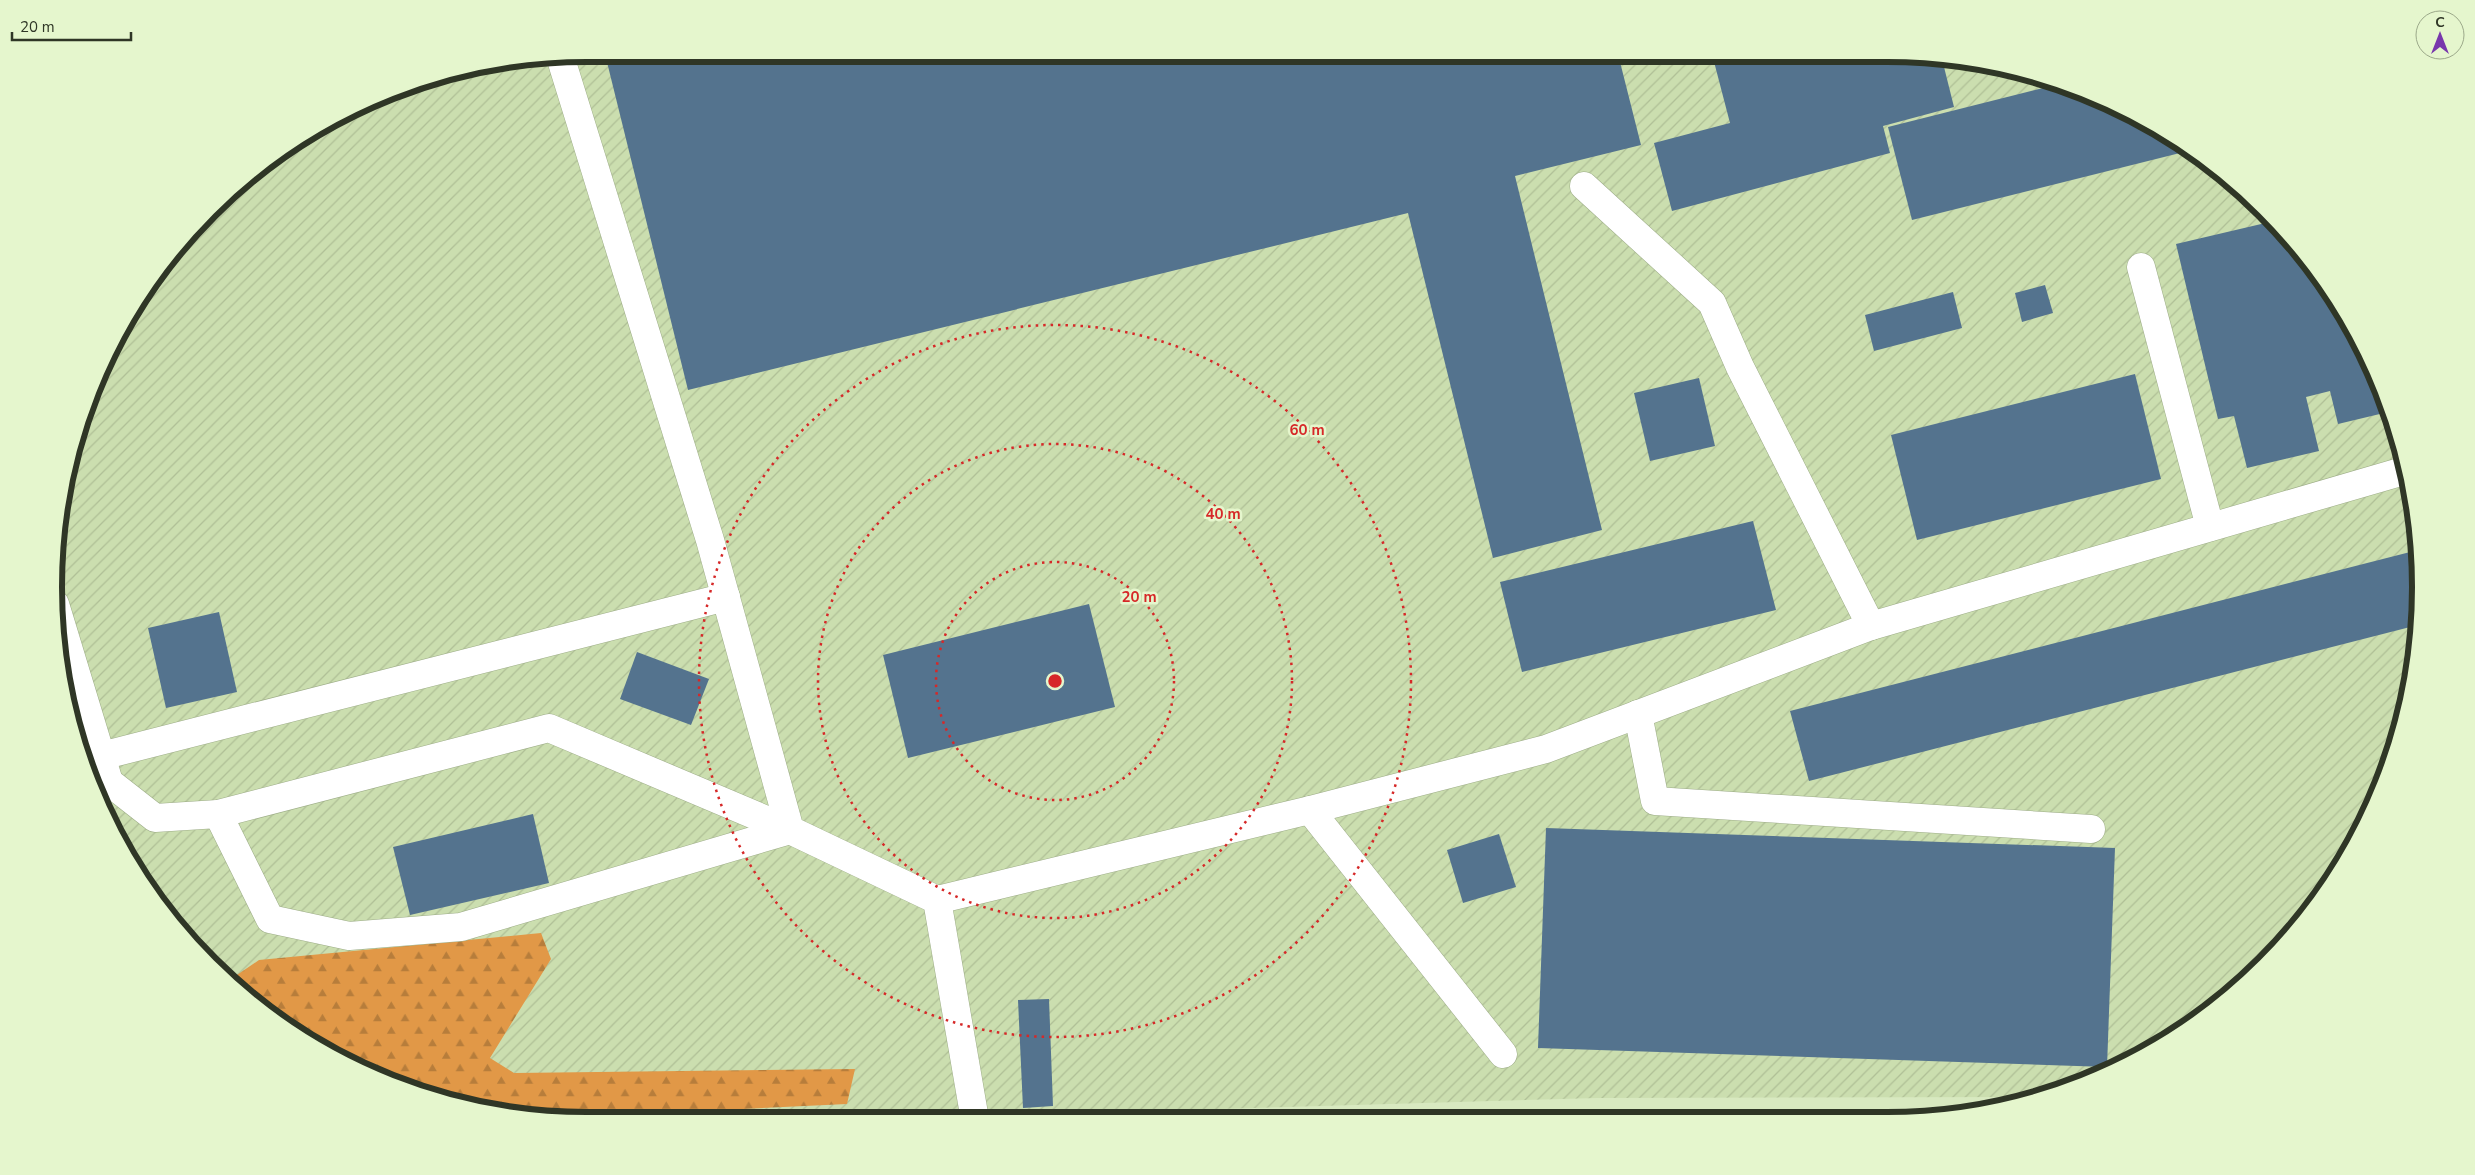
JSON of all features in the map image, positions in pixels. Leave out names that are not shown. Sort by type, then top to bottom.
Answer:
[{"type":"lane","points":[[562,63],[710,540],[790,830]]},
{"type":"lane","points":[[1584,186],[1712,303],[1740,367],[1871,626]]},
{"type":"lane","points":[[2141,267],[2210,527]]},
{"type":"lane","points":[[65,639],[109,782],[155,818],[218,814],[548,728],[790,830],[937,900],[1310,810],[1546,749],[1871,626],[2399,472]]},
{"type":"lane","points":[[101,756],[726,597]]},
{"type":"lane","points":[[1638,714],[1655,800],[2091,829]]},
{"type":"lane","points":[[1310,810],[1504,1054]]},
{"type":"lane","points":[[218,814],[270,919],[349,936],[461,927],[790,830]]},
{"type":"lane","points":[[937,900],[974,1112]]},
{"type":"shaded area","points":[[588,62],[1888,62],[1956,67],[2023,80],[2088,102],[2150,133],[2207,171],[2234,193],[2259,216],[2304,268],[2342,325],[2358,355],[2373,387],[2395,452],[2408,519],[2411,553],[2412,588],[2408,656],[2395,723],[2385,756],[2373,788],[2342,850],[2304,907],[2282,934],[2234,982],[2179,1024],[2150,1042],[2088,1073],[2056,1085],[2013,1097],[1597,1098],[1112,1112],[553,1111],[519,1108],[452,1095],[387,1073],[355,1058],[296,1024],[268,1004],[216,959],[193,934],[151,879],[133,850],[102,788],[90,756],[80,723],[67,656],[62,588],[64,553],[67,519],[80,452],[102,387],[117,355],[151,296],[193,241],[216,216],[268,171],[325,133],[387,102],[452,80],[519,67]]},
{"type":"green space","points":[[541,933],[551,959],[490,1058],[514,1073],[855,1069],[847,1104],[682,1112],[588,1112],[519,1108],[485,1102],[452,1095],[387,1073],[325,1042],[296,1024],[235,976],[259,960]]},
{"type":"building","points":[[607,62],[1620,62],[1641,145],[1515,176],[1602,530],[1493,558],[1408,213],[688,390]]},
{"type":"building","points":[[1714,62],[1888,62],[1944,66],[1954,107],[1883,126],[1890,153],[1672,211],[1654,143],[1730,123]]},
{"type":"building","points":[[2047,87],[2088,102],[2120,117],[2181,153],[1912,220],[1888,127]]},
{"type":"building","points":[[2265,223],[2304,268],[2342,325],[2373,387],[2383,413],[2338,424],[2330,391],[2306,397],[2319,451],[2247,468],[2234,416],[2218,419],[2176,244]]},
{"type":"building","points":[[2045,285],[2053,313],[2022,322],[2015,293]]},
{"type":"building","points":[[1953,292],[1962,328],[1874,351],[1865,315]]},
{"type":"building","points":[[2135,374],[2161,479],[1917,540],[1891,435]]},
{"type":"building","points":[[1699,378],[1715,446],[1650,461],[1634,393]]},
{"type":"building","points":[[1753,521],[1776,610],[1522,672],[1500,582]]},
{"type":"building","points":[[2411,552],[2411,627],[1809,781],[1790,711]]},
{"type":"building","points":[[1089,604],[1115,707],[908,758],[883,655]]},
{"type":"building","points":[[219,612],[237,692],[166,708],[148,628]]},
{"type":"building","points":[[637,652],[709,679],[691,725],[620,699]]},
{"type":"building","points":[[533,814],[549,883],[410,915],[393,847]]},
{"type":"building","points":[[1546,828],[2115,848],[2107,1064],[2101,1067],[1538,1048]]},
{"type":"building","points":[[1499,834],[1516,887],[1463,903],[1447,850]]},
{"type":"building","points":[[1049,999],[1053,1106],[1023,1108],[1018,1000]]}]
